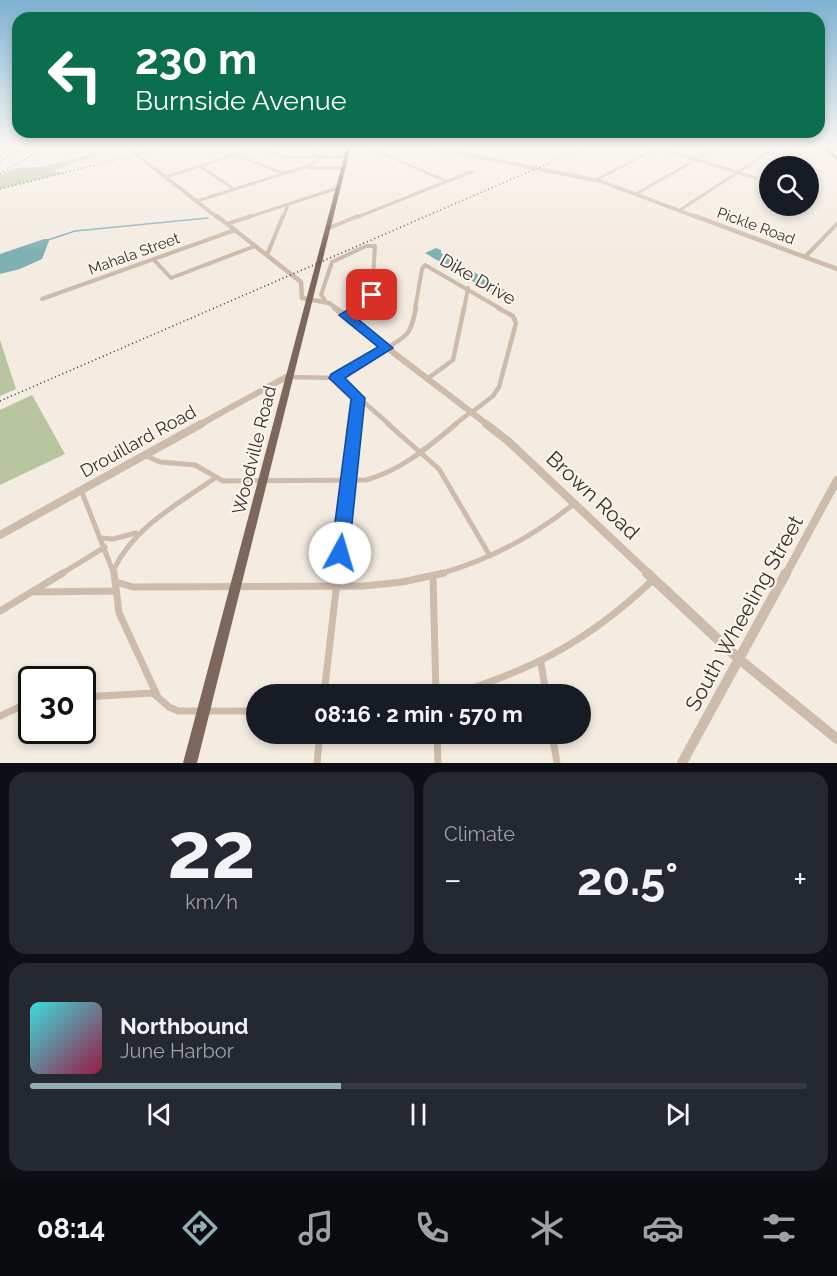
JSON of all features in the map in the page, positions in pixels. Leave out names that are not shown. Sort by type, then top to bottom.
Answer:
[{"type":"main road","name":"Woodville Road","points":[[190,763],[340,182]]},
{"type":"street","points":[[172,182],[303,284],[302,298],[325,300]]},
{"type":"street","points":[[223,182],[234,189]]},
{"type":"street","points":[[197,201],[258,182]]},
{"type":"street","points":[[329,228],[444,182]]},
{"type":"street","name":"Pickle Road","points":[[601,182],[837,269]]},
{"type":"street","points":[[636,194],[657,182]]},
{"type":"street","points":[[680,210],[723,182]]},
{"type":"street","points":[[227,224],[338,188]]},
{"type":"street","points":[[267,255],[288,204]]},
{"type":"street","points":[[805,257],[837,224]]},
{"type":"street","name":"Mahala Street","points":[[42,299],[235,230]]},
{"type":"street","points":[[325,300],[321,295],[331,264],[368,245],[377,248],[371,299],[345,315]]},
{"type":"street","points":[[154,260],[171,278],[255,246]]},
{"type":"street","name":"Dike Drive","points":[[387,348],[407,336],[412,330],[422,269],[425,265],[516,318],[499,387],[493,396],[471,412]]},
{"type":"street","points":[[427,379],[453,360],[468,288]]},
{"type":"street","name":"Brown Road","points":[[325,300],[513,446],[739,659],[837,739]]},
{"type":"street","points":[[290,376],[336,378],[387,348]]},
{"type":"street","name":"Drouillard Road","points":[[0,535],[290,376]]},
{"type":"street","points":[[336,378],[441,472],[490,556]]},
{"type":"street","points":[[325,684],[358,398]]},
{"type":"street","points":[[144,455],[154,460],[197,465],[223,481],[366,480],[383,476],[471,412]]},
{"type":"street","points":[[114,569],[126,546],[142,531],[215,478]]},
{"type":"street","name":"South Wheeling Street","points":[[682,763],[837,480]]},
{"type":"street","points":[[81,490],[114,569],[120,613],[157,695],[173,709],[246,711]]},
{"type":"street","points":[[116,582],[133,587],[387,584],[433,576],[490,556],[537,532],[575,503]]},
{"type":"street","points":[[101,538],[113,539],[142,531]]},
{"type":"street","points":[[0,611],[105,547]]},
{"type":"street","points":[[433,576],[436,684]]},
{"type":"street","points":[[486,684],[541,663],[604,625],[655,578]]},
{"type":"street","points":[[32,592],[116,591]]},
{"type":"street","points":[[541,663],[544,684]]},
{"type":"street","points":[[96,696],[141,693],[157,695]]},
{"type":"street","points":[[0,716],[18,708]]},
{"type":"street","points":[[317,763],[319,744]]},
{"type":"street","points":[[437,744],[438,763]]},
{"type":"street","points":[[554,744],[557,763]]},
{"type":"green space","points":[[0,182],[29,182],[0,189]]},
{"type":"green space","points":[[0,340],[16,389],[0,396]]},
{"type":"green space","points":[[32,395],[65,454],[0,485],[0,410]]},
{"type":"water","points":[[44,239],[49,241],[42,259],[20,269],[0,274],[0,254]]},
{"type":"water","points":[[436,248],[510,293],[499,297],[425,253]]},
{"type":"waterway","points":[[48,240],[75,231],[208,218]]},
{"type":"railway","points":[[0,189],[29,182]]},
{"type":"railway","points":[[0,401],[506,182]]},
{"type":"route","points":[[340,553],[358,398],[336,378],[387,348],[345,315],[368,302],[372,295]]}]
